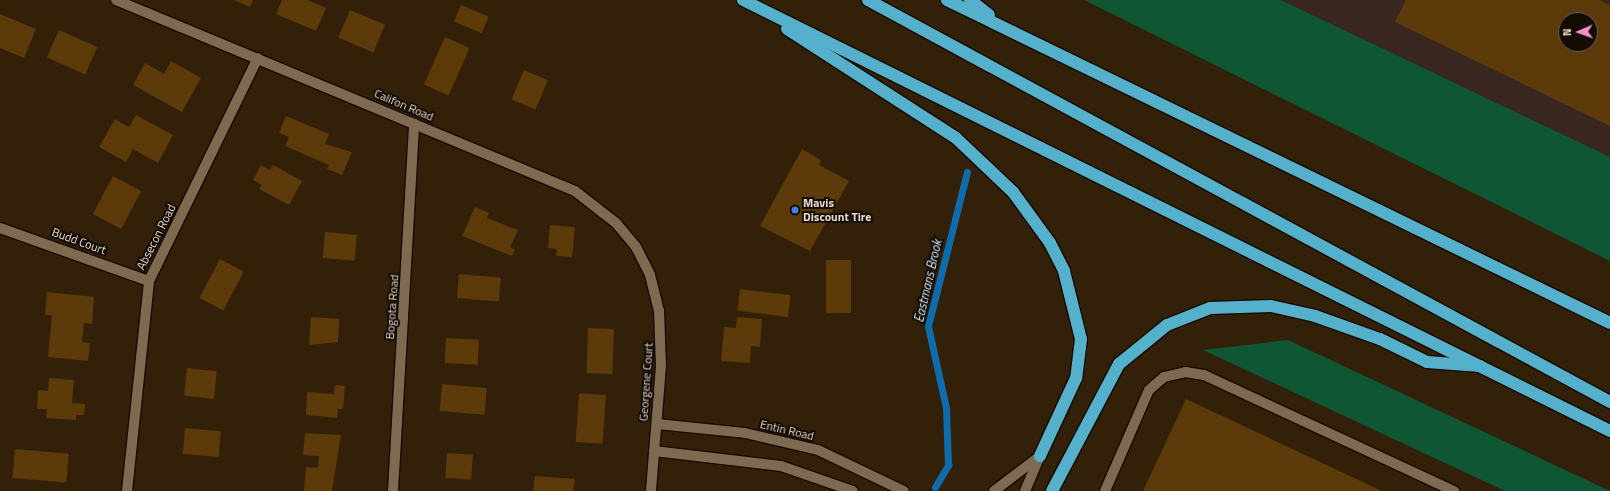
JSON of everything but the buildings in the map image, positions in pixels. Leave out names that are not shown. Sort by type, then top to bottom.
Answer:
[{"type":"highway","points":[[743,0],[1487,367],[1610,431]]},
{"type":"highway","points":[[743,0],[956,138],[1008,186],[1033,216],[1064,271],[1081,339],[1076,378],[1040,456]]},
{"type":"highway","points":[[868,0],[1610,402]]},
{"type":"highway","points":[[947,0],[1610,323]]},
{"type":"highway","points":[[970,0],[1008,31]]},
{"type":"highway","points":[[1052,491],[1119,364],[1141,342],[1167,325],[1210,308],[1271,306],[1315,316],[1380,339],[1427,362],[1487,367]]},
{"type":"street","name":"Califon Road","points":[[116,0],[575,191],[593,202],[616,223],[636,247],[650,275]]},
{"type":"street","name":"Absecon Road","points":[[127,491],[149,281],[258,58]]},
{"type":"street","name":"Bogota Road","points":[[393,491],[414,124]]},
{"type":"street","name":"Budd Court","points":[[0,228],[149,281]]},
{"type":"street","name":"Georgene Court","points":[[650,275],[662,337],[657,424],[651,491]]},
{"type":"street","points":[[1105,491],[1149,390],[1164,377],[1185,372],[1204,375],[1454,491]]},
{"type":"street","name":"Entin Road","points":[[657,424],[745,433],[818,450],[904,491]]},
{"type":"street","points":[[654,451],[781,466],[853,491]]},
{"type":"street","points":[[994,491],[1040,456]]},
{"type":"street","points":[[1025,491],[1040,456]]},
{"type":"shaded area","points":[[1281,0],[1610,0],[1610,157]]},
{"type":"green space","points":[[1084,0],[1281,0],[1610,157],[1610,261]]},
{"type":"green space","points":[[1288,340],[1610,491],[1505,491],[1203,350]]},
{"type":"waterway","name":"Eastmans Brook","points":[[935,487],[948,465],[946,408],[928,326],[967,172]]},
{"type":"place","name":"Mavis Discount Tire","points":[[795,210]]}]
